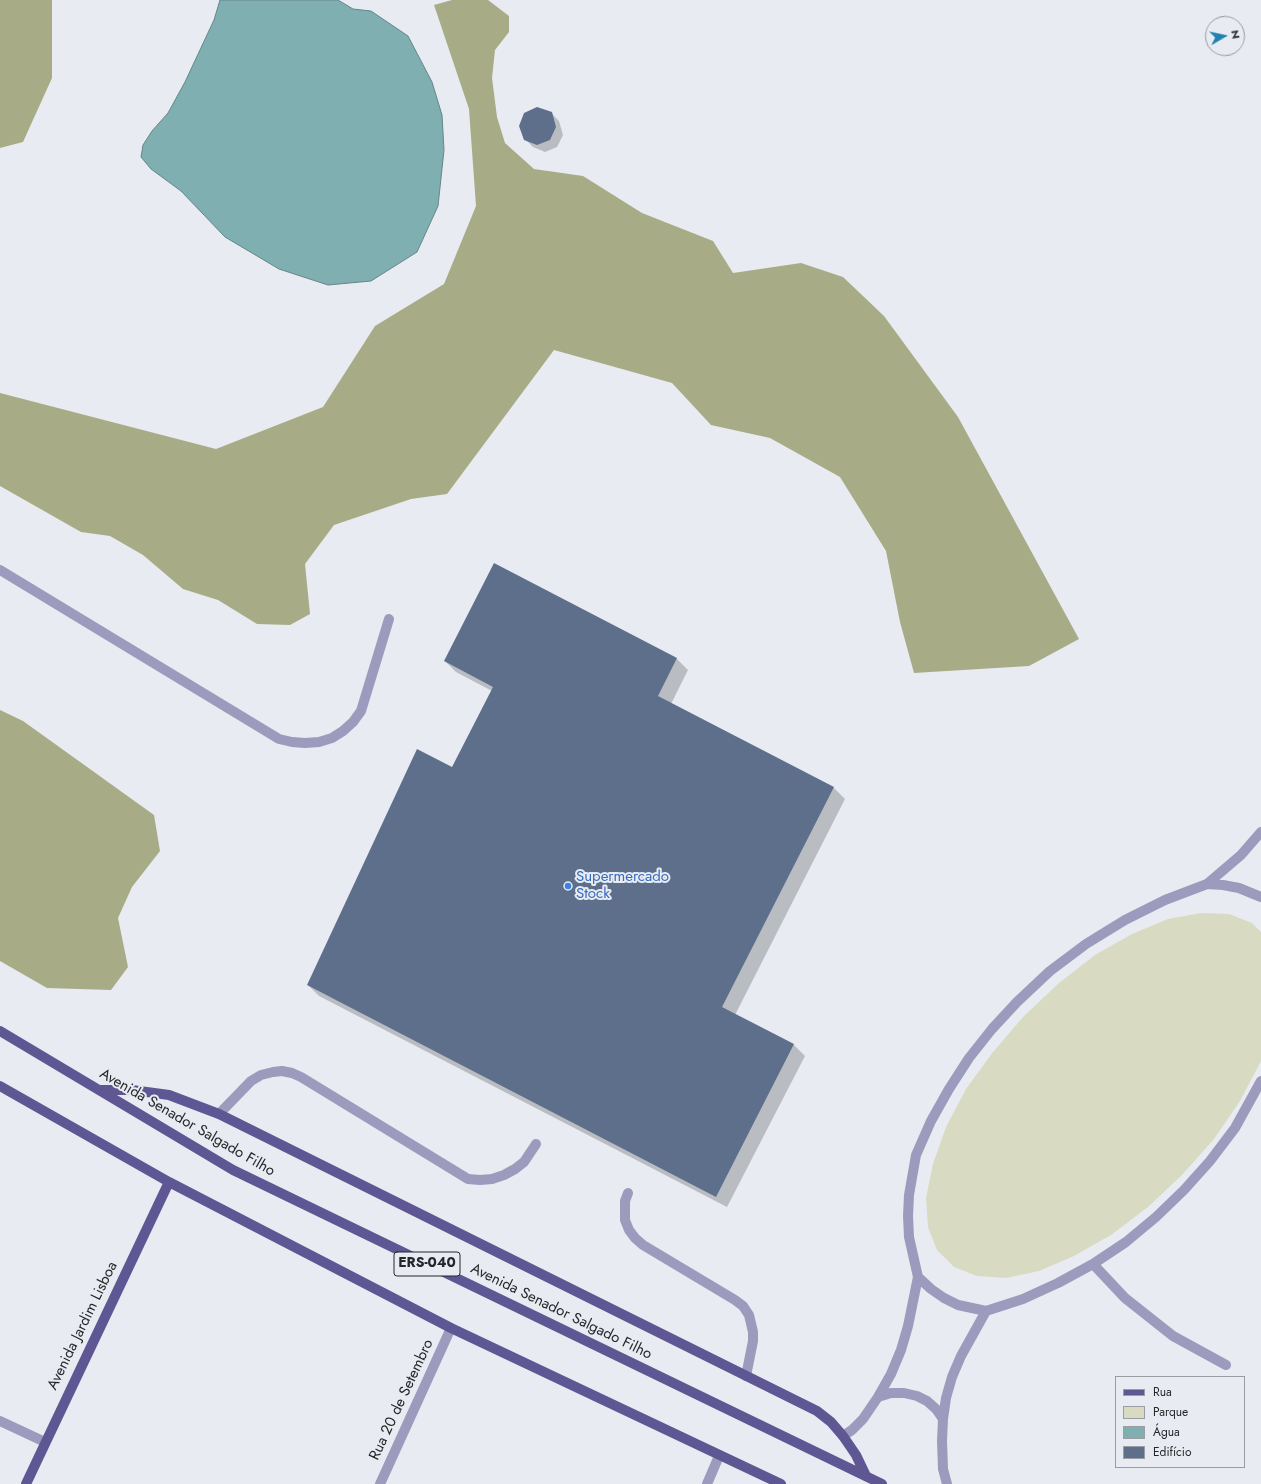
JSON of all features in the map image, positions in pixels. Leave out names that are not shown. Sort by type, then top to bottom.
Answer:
[{"type":"main road","name":"Avenida Senador Salgado Filho","points":[[0,1031],[233,1170],[882,1484]]},
{"type":"main road","name":"ERS-040","points":[[0,1086],[169,1182],[451,1328],[781,1484]]},
{"type":"main road","points":[[98,1090],[132,1090],[169,1096],[219,1114],[817,1411],[831,1422],[843,1436],[856,1455],[866,1476]]},
{"type":"main road","name":"Avenida Jardim Lisboa","points":[[26,1484],[169,1182]]},
{"type":"street","points":[[0,570],[279,739],[292,742],[319,742],[332,738],[353,722],[361,711],[390,619]]},
{"type":"street","points":[[843,1436],[852,1430],[863,1419],[878,1397],[901,1350],[908,1326],[918,1277],[909,1237],[908,1216],[909,1188],[916,1155],[938,1108],[969,1058],[992,1029],[1017,1002],[1050,971],[1086,944],[1125,920],[1165,900],[1207,884],[1241,855],[1261,832]]},
{"type":"street","points":[[1207,884],[1239,888],[1261,897]]},
{"type":"street","points":[[219,1114],[251,1081],[261,1075],[282,1071],[301,1076],[468,1179],[492,1179],[504,1175],[524,1162],[536,1144]]},
{"type":"street","points":[[918,1277],[930,1289],[951,1301],[972,1309],[986,1311],[1023,1299],[1093,1264],[1132,1237],[1156,1217],[1184,1190],[1210,1161],[1235,1128],[1261,1081]]},
{"type":"street","points":[[628,1193],[625,1201],[625,1220],[629,1230],[635,1238],[642,1245],[735,1300],[743,1306],[749,1315],[753,1340],[746,1376]]},
{"type":"street","points":[[1093,1264],[1125,1298],[1173,1336],[1226,1365]]},
{"type":"street","points":[[947,1484],[942,1448],[943,1420],[946,1398],[952,1377],[964,1350],[986,1311]]},
{"type":"street","name":"Rua 20 de Setembro","points":[[380,1484],[451,1328]]},
{"type":"street","points":[[878,1397],[891,1393],[904,1393],[917,1396],[927,1401],[936,1409],[943,1420]]},
{"type":"street","points":[[0,1421],[45,1442]]},
{"type":"street","points":[[707,1484],[719,1456]]},
{"type":"green space","points":[[0,0],[52,0],[52,78],[23,142],[0,148]]},
{"type":"green space","points":[[452,0],[488,0],[509,16],[509,32],[495,50],[492,78],[497,117],[505,143],[534,169],[583,176],[642,213],[713,241],[733,273],[801,263],[843,277],[884,316],[958,417],[1079,639],[1029,666],[914,673],[900,622],[886,551],[840,477],[770,438],[711,425],[672,383],[554,350],[447,494],[411,499],[334,525],[305,564],[310,614],[290,625],[257,624],[218,600],[183,589],[143,555],[110,536],[81,532],[0,486],[0,393],[216,449],[323,407],[375,326],[444,284],[476,206],[469,109],[434,5]]},
{"type":"green space","points":[[0,710],[23,721],[154,815],[160,851],[132,887],[118,918],[128,967],[111,990],[47,988],[0,961]]},
{"type":"green space","points":[[1201,913],[1229,914],[1252,923],[1261,932],[1261,1061],[1240,1101],[1214,1139],[1182,1175],[1148,1207],[1111,1235],[1074,1256],[1039,1271],[1006,1278],[977,1276],[954,1267],[937,1250],[928,1227],[926,1198],[933,1164],[946,1127],[966,1089],[993,1052],[1024,1016],[1059,983],[1095,955],[1132,934],[1168,919]]},
{"type":"water","points":[[220,0],[338,0],[353,9],[371,11],[408,36],[432,82],[442,115],[444,150],[438,206],[417,252],[371,281],[328,285],[279,269],[225,237],[181,191],[151,169],[141,157],[143,145],[152,131],[168,113],[185,82],[214,20]]},
{"type":"building","points":[[537,107],[552,112],[556,127],[550,140],[537,145],[524,140],[519,126],[524,113]]},
{"type":"building","name":"Supermercado Stock","points":[[494,563],[677,658],[658,696],[834,787],[722,1007],[794,1044],[716,1197],[307,985],[417,749],[452,767],[493,687],[444,661]]},
{"type":"place","name":"Supermercado Stock","points":[[568,886]]}]
